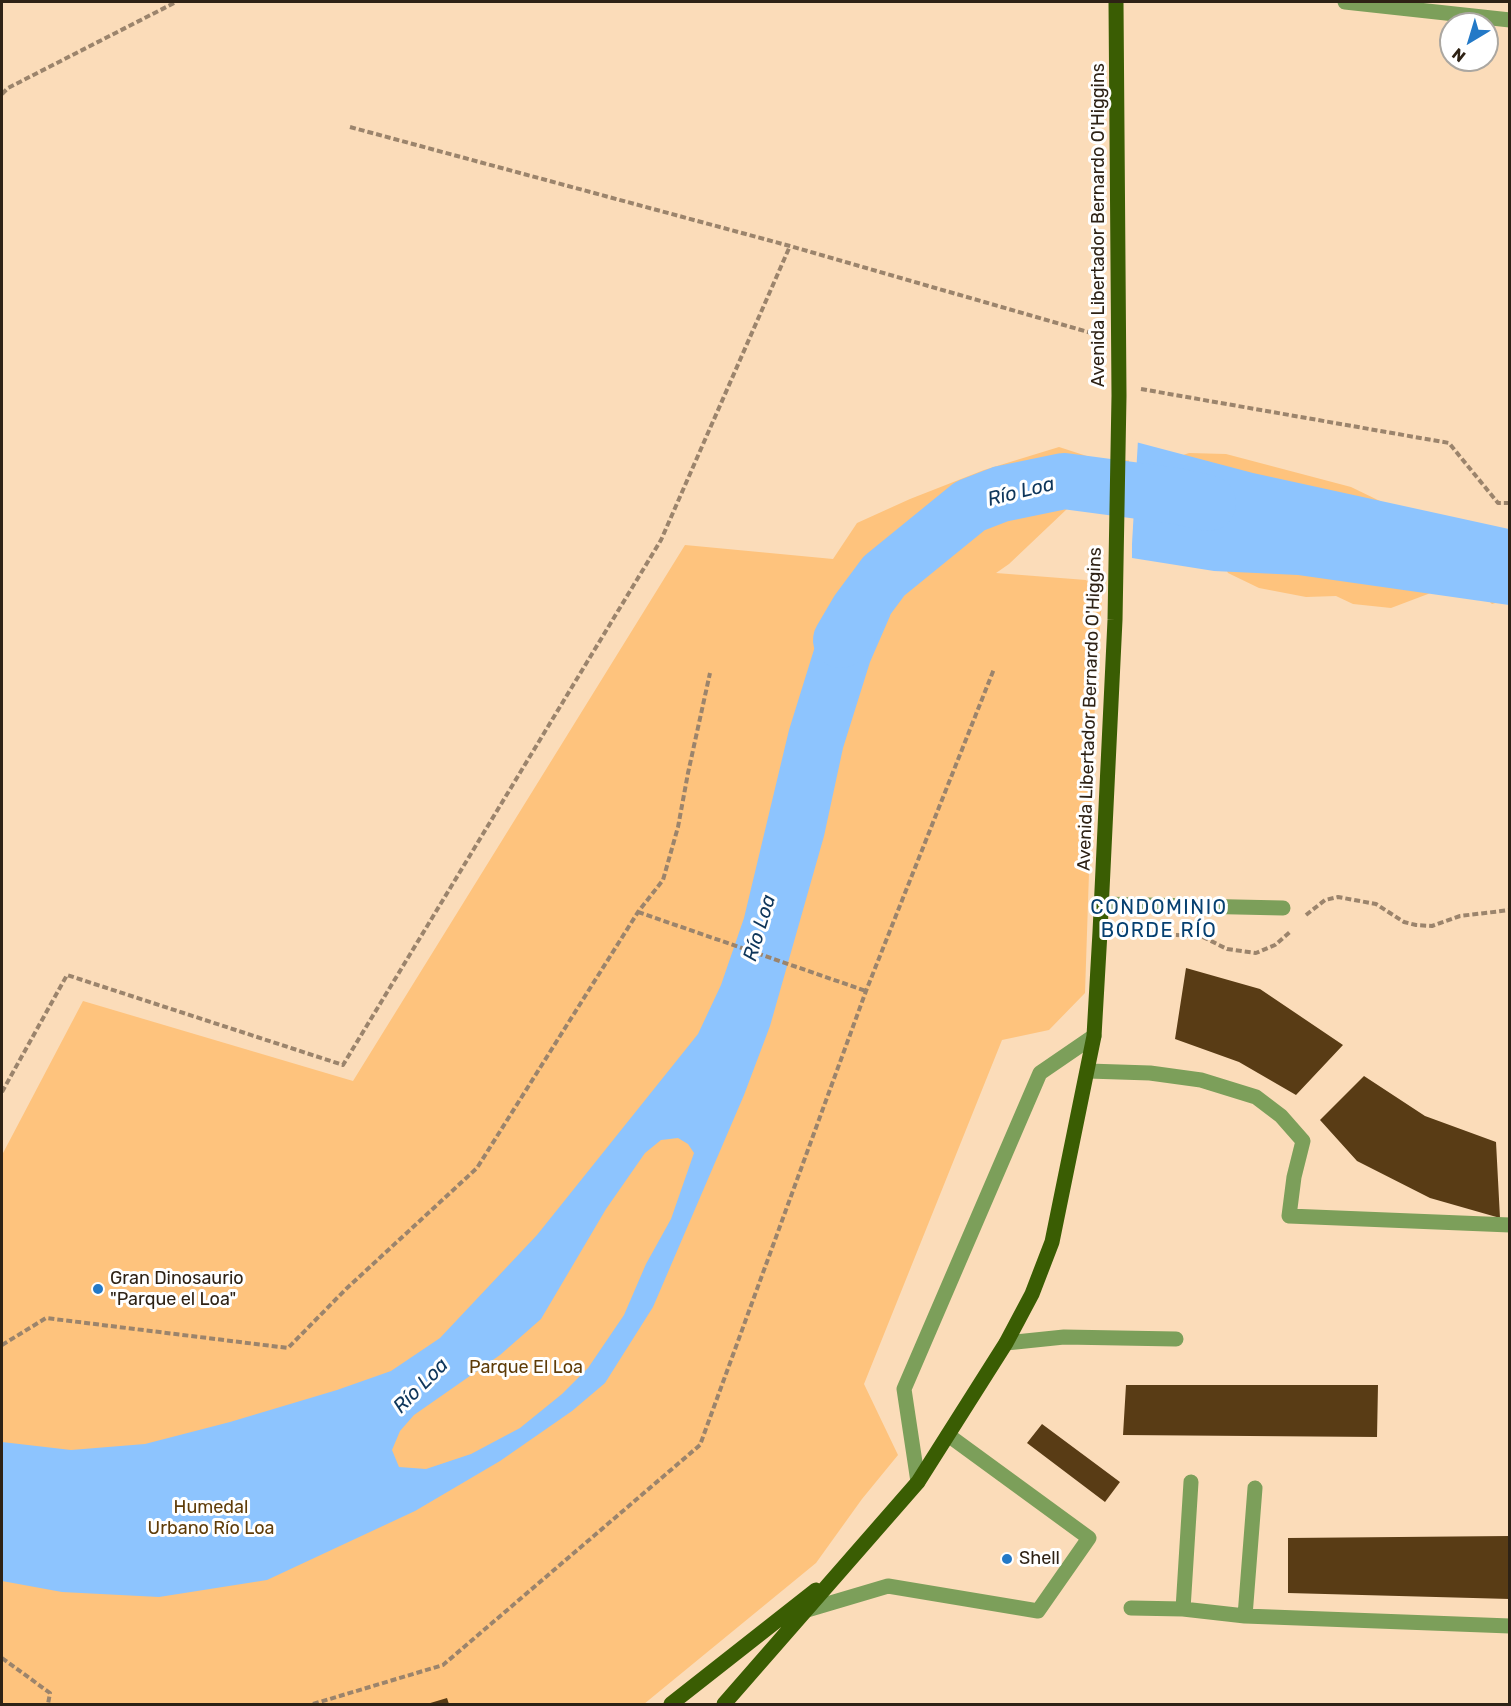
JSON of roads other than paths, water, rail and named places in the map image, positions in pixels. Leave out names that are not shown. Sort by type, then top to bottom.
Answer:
[{"type":"main road","name":"Avenida Libertador Bernardo O'Higgins","points":[[724,1704],[918,1482],[1006,1343],[1032,1294],[1052,1242],[1089,1071],[1094,1036],[1100,932],[1115,620],[1119,391],[1116,2]]},
{"type":"main road","name":"Avenida Libertador Bernardo O'Higgins","points":[[671,1704],[844,1567]]},
{"type":"lane","points":[[1345,2],[1509,20]]},
{"type":"lane","points":[[1101,904],[1283,908]]},
{"type":"lane","points":[[918,1482],[904,1389],[1040,1073],[1094,1036]]},
{"type":"lane","points":[[1089,1071],[1150,1073],[1190,1079],[1256,1097],[1281,1116],[1302,1141],[1288,1216],[1509,1225]]},
{"type":"lane","points":[[1006,1343],[1064,1337],[1176,1339]]},
{"type":"lane","points":[[807,1610],[888,1586],[1038,1611],[1089,1538],[948,1435]]},
{"type":"lane","points":[[1183,1609],[1191,1482]]},
{"type":"lane","points":[[1245,1616],[1255,1488]]},
{"type":"lane","points":[[1131,1608],[1183,1609],[1245,1616],[1509,1626]]},
{"type":"water","points":[[1132,441],[1253,473],[1509,529],[1509,605],[1298,575],[1214,571],[1132,558]]},
{"type":"water","points":[[863,574],[884,576],[893,597],[890,616],[870,662],[843,748],[824,836],[770,1026],[744,1095],[653,1307],[605,1383],[572,1411],[500,1461],[415,1511],[267,1580],[159,1597],[62,1592],[2,1581],[2,1442],[71,1450],[145,1444],[230,1422],[337,1390],[391,1371],[440,1338],[537,1235],[698,1034],[721,985],[744,918],[789,730],[821,627],[851,578]],"holes":[[[678,1138],[688,1144],[694,1153],[671,1219],[646,1264],[624,1315],[588,1368],[562,1394],[520,1428],[471,1454],[426,1469],[399,1467],[392,1450],[400,1431],[414,1415],[500,1355],[541,1319],[606,1209],[645,1153],[661,1140]]]},
{"type":"waterway","name":"Río Loa","points":[[841,640],[858,611],[884,576],[970,506],[1001,494],[1064,481],[1177,496],[1208,503]]},
{"type":"place","name":"Gran Dinosaurio \"Parque el Loa\"","points":[[98,1289]]},
{"type":"place","name":"Shell","points":[[1007,1559]]},
{"type":"district","name":"CONDOMINIO BORDE RÍO","points":[[1159,920]]},
{"type":"park label","name":"Parque El Loa","points":[[526,1368]]},
{"type":"park label","name":"Humedal Urbano Río Loa","points":[[211,1518]]}]
